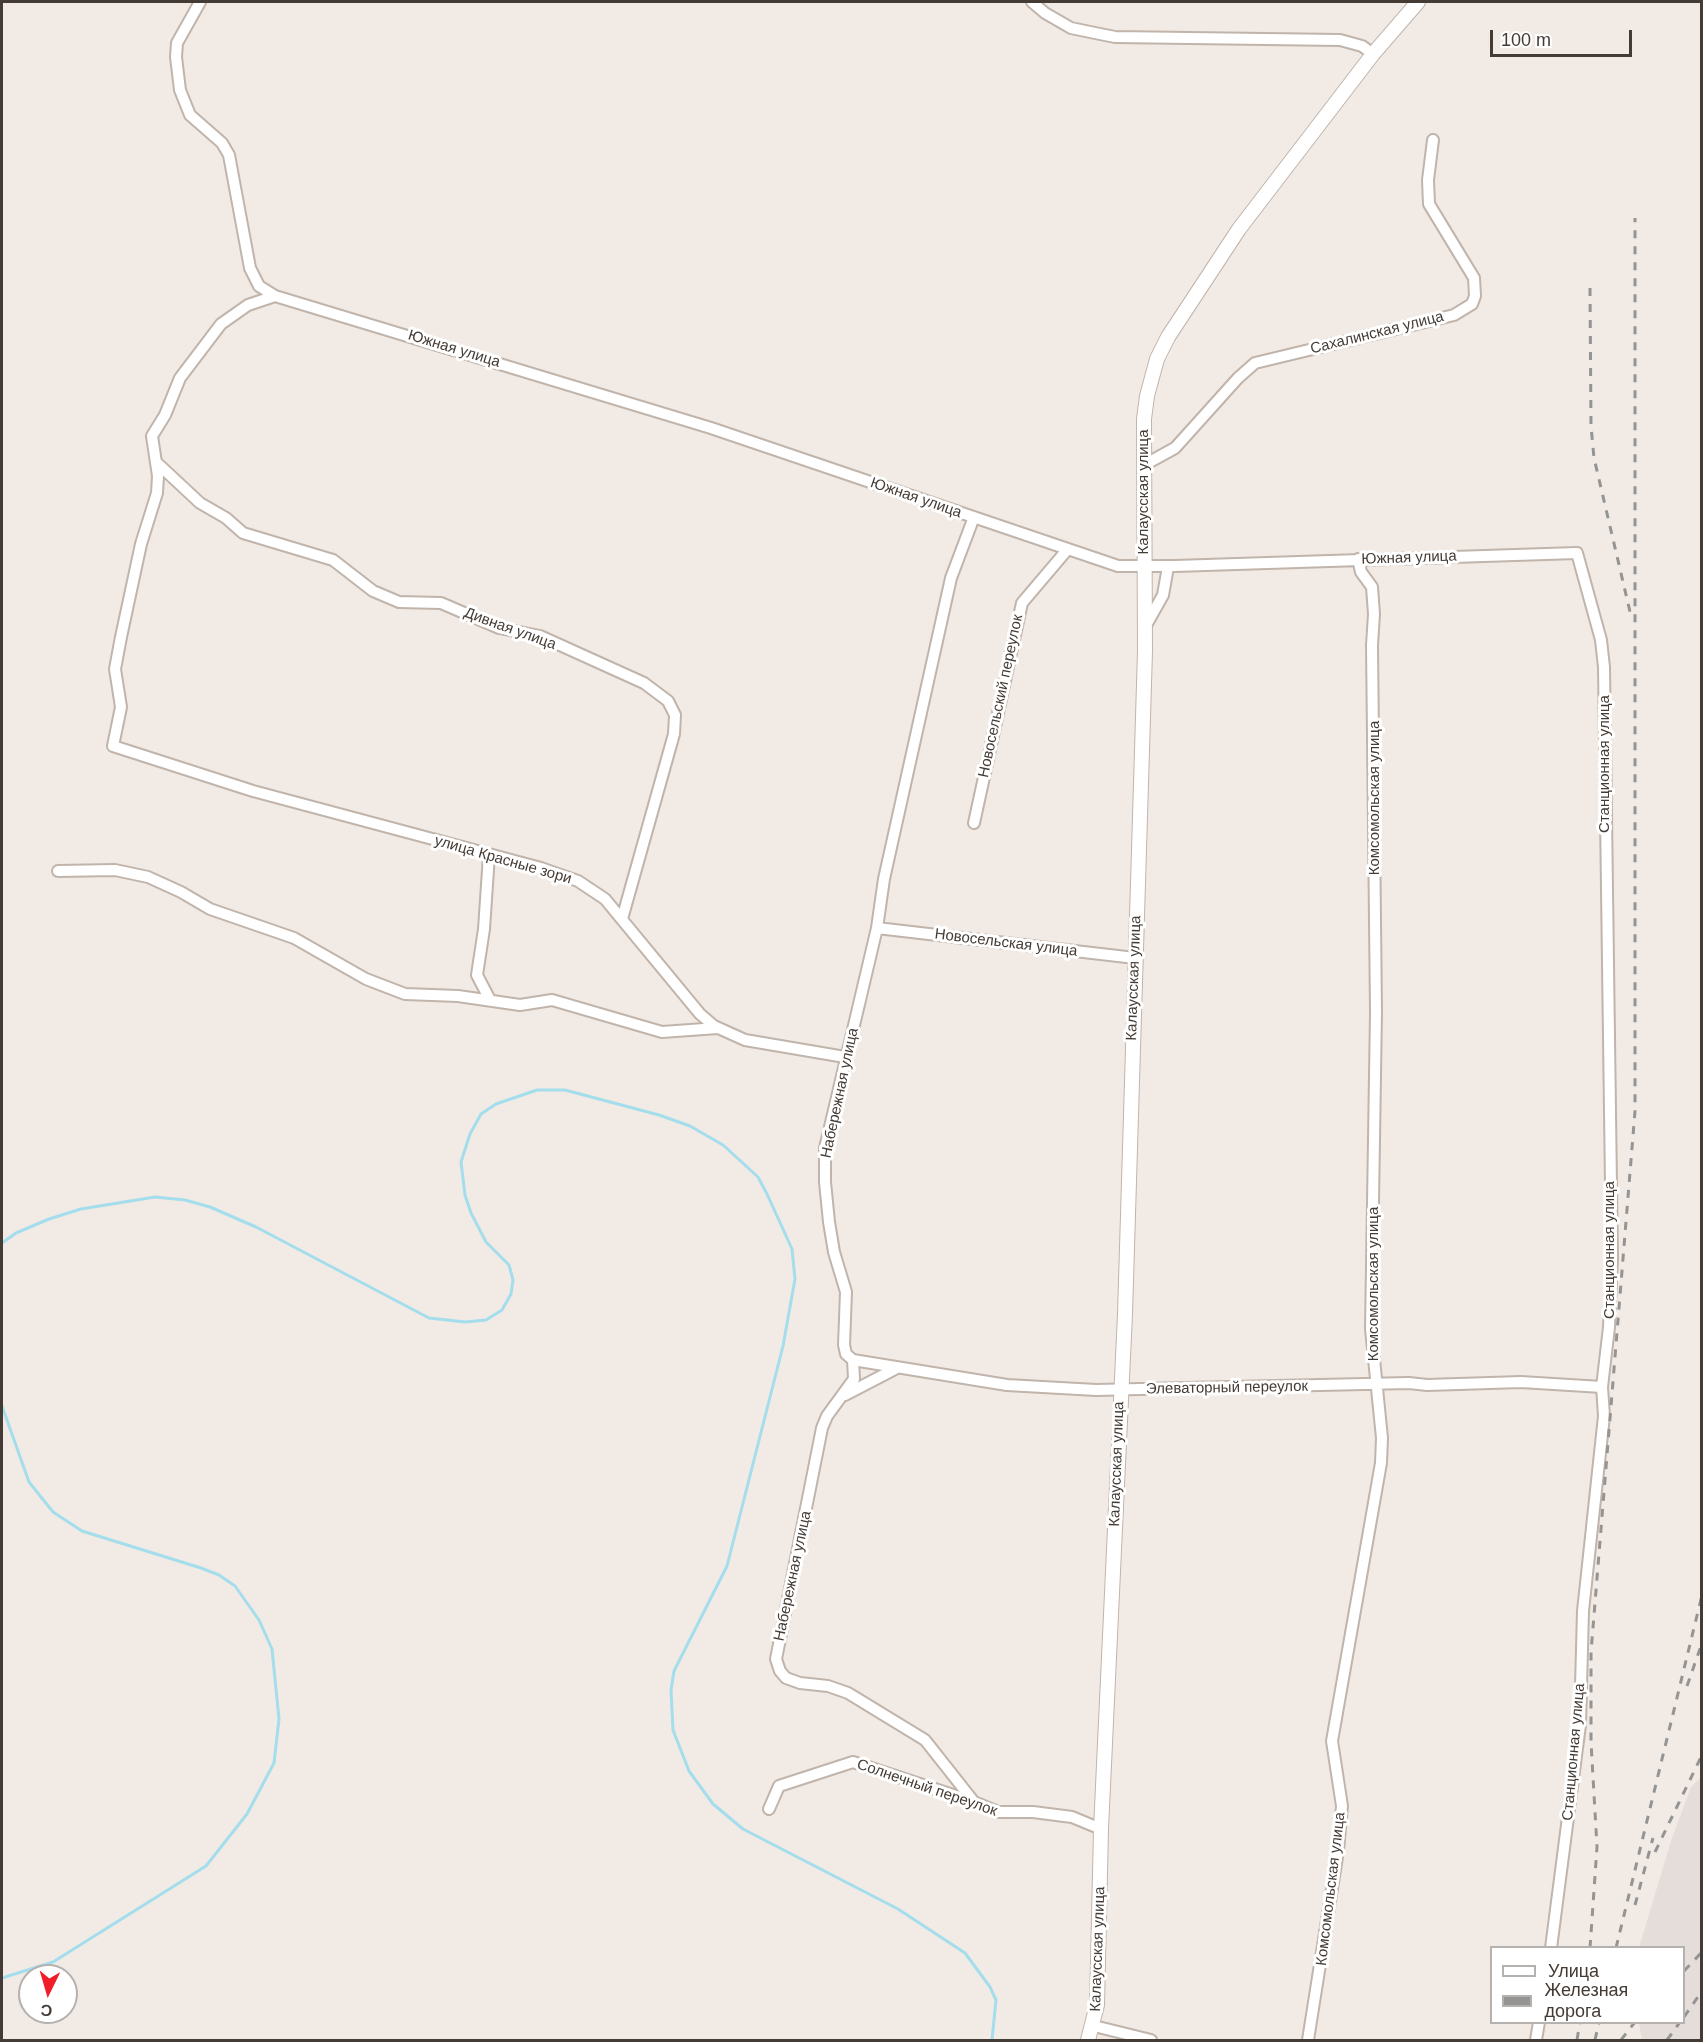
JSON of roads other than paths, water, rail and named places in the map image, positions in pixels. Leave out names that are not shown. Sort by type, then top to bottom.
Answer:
[{"type":"street","points":[[200,2],[177,43],[176,57],[180,90],[190,115],[222,143],[229,155],[250,268],[258,286],[275,296]]},
{"type":"street","points":[[1032,2],[1045,13],[1071,28],[1105,35],[1340,40],[1362,46],[1373,54]]},
{"type":"street","name":"Калаусская улица","points":[[1088,2040],[1094,2026],[1098,2006],[1101,1829],[1125,1314],[1144,627],[1144,465],[1147,396],[1157,359],[1168,337],[1239,229],[1373,54],[1418,2]]},
{"type":"street","name":"Сахалинская улица","points":[[1144,465],[1175,448],[1238,378],[1255,363],[1454,315],[1472,304],[1476,296],[1474,278],[1429,204],[1428,180],[1433,140]]},
{"type":"street","points":[[155,461],[152,436],[165,416],[186,369],[221,324],[231,315],[248,305],[275,296]]},
{"type":"street","name":"Южная улица","points":[[275,296],[711,428],[1118,566],[1168,567],[1577,553]]},
{"type":"street","name":"улица Красные зори","points":[[155,461],[157,493],[132,577],[116,669],[121,707],[113,746],[253,791],[567,877],[587,886],[605,899],[700,1014],[718,1028],[745,1040],[845,1057]]},
{"type":"street","name":"Дивная улица","points":[[155,461],[200,503],[226,518],[243,533],[333,561],[373,591],[399,602],[441,603],[499,628],[540,636],[644,683],[668,700],[675,715],[674,734],[622,919]]},
{"type":"street","name":"Набережная улица","points":[[974,517],[951,578],[884,879],[877,928],[825,1148],[825,1182],[834,1252],[846,1292],[844,1345],[846,1354],[853,1360],[854,1379],[827,1416],[819,1439],[786,1620],[777,1644],[777,1664],[783,1675],[792,1681],[828,1686],[848,1693],[926,1740],[974,1802]]},
{"type":"street","name":"Новосельский переулок","points":[[974,823],[1022,603],[1067,550]]},
{"type":"street","name":"Станционная улица","points":[[1551,1946],[1580,1725],[1583,1611],[1604,1416],[1602,1387],[1609,1327],[1612,1259],[1604,667],[1601,640],[1577,553]]},
{"type":"street","name":"Комсомольская улица","points":[[1308,2040],[1338,1851],[1342,1806],[1332,1741],[1381,1463],[1382,1438],[1371,1329],[1376,1012],[1372,645],[1374,614],[1372,587],[1360,572],[1358,559]]},
{"type":"street","points":[[1144,627],[1163,595],[1168,567]]},
{"type":"street","points":[[489,855],[484,928],[477,975],[489,1000]]},
{"type":"street","points":[[58,870],[115,870],[148,877],[181,892],[210,909],[308,945],[366,979],[394,991],[520,1005],[552,1000],[662,1032],[718,1028]]},
{"type":"street","points":[[605,899],[617,897],[629,889]]},
{"type":"street","name":"Новосельская улица","points":[[877,928],[1135,958]]},
{"type":"street","name":"Элеваторный переулок","points":[[853,1360],[895,1369],[1007,1385],[1120,1391],[1521,1382],[1602,1387]]},
{"type":"street","points":[[843,1396],[895,1369]]},
{"type":"street","name":"Солнечный переулок","points":[[769,1809],[779,1786],[853,1762],[998,1812],[1033,1812],[1072,1817],[1101,1829]]},
{"type":"street","points":[[1536,2040],[1539,2024]]},
{"type":"street","points":[[1094,2026],[1151,2040]]},
{"type":"waterway","points":[[2,1243],[16,1233],[81,1209],[155,1197],[185,1200],[210,1207],[256,1227],[429,1318],[465,1322],[486,1320],[502,1310],[511,1294],[513,1280],[509,1265],[486,1242],[471,1213],[465,1195],[461,1162],[470,1134],[481,1114],[496,1104],[537,1090],[565,1090],[659,1115],[690,1126],[723,1145],[758,1177],[792,1249],[795,1279],[783,1346],[727,1566],[674,1671],[671,1690],[673,1730],[689,1771],[713,1804],[743,1829],[898,1909],[965,1953],[990,1987],[996,2000],[992,2040]]},
{"type":"waterway","points":[[2,1406],[29,1482],[53,1512],[82,1531],[201,1568],[219,1575],[235,1586],[259,1620],[272,1649],[279,1719],[274,1763],[247,1814],[206,1866],[53,1962],[2,1978]]},
{"type":"railway","points":[[1590,1946],[1597,1847],[1591,1742],[1591,1652],[1635,1111],[1635,218]]},
{"type":"railway","points":[[1590,288],[1591,426],[1594,458],[1631,616]]},
{"type":"railway","points":[[1616,1946],[1702,1595]]},
{"type":"railway","points":[[1687,1686],[1702,1643]]},
{"type":"railway","points":[[1655,1852],[1702,1755]]},
{"type":"railway","points":[[1635,1905],[1653,1838]]},
{"type":"railway","points":[[1685,1970],[1702,1952]]},
{"type":"railway","points":[[1685,2016],[1702,1991]]},
{"type":"railway","points":[[1577,2040],[1580,2024]]},
{"type":"railway","points":[[1595,2040],[1599,2024]]},
{"type":"railway","points":[[1621,2040],[1633,2024]]},
{"type":"railway","points":[[1667,2040],[1679,2024]]}]
